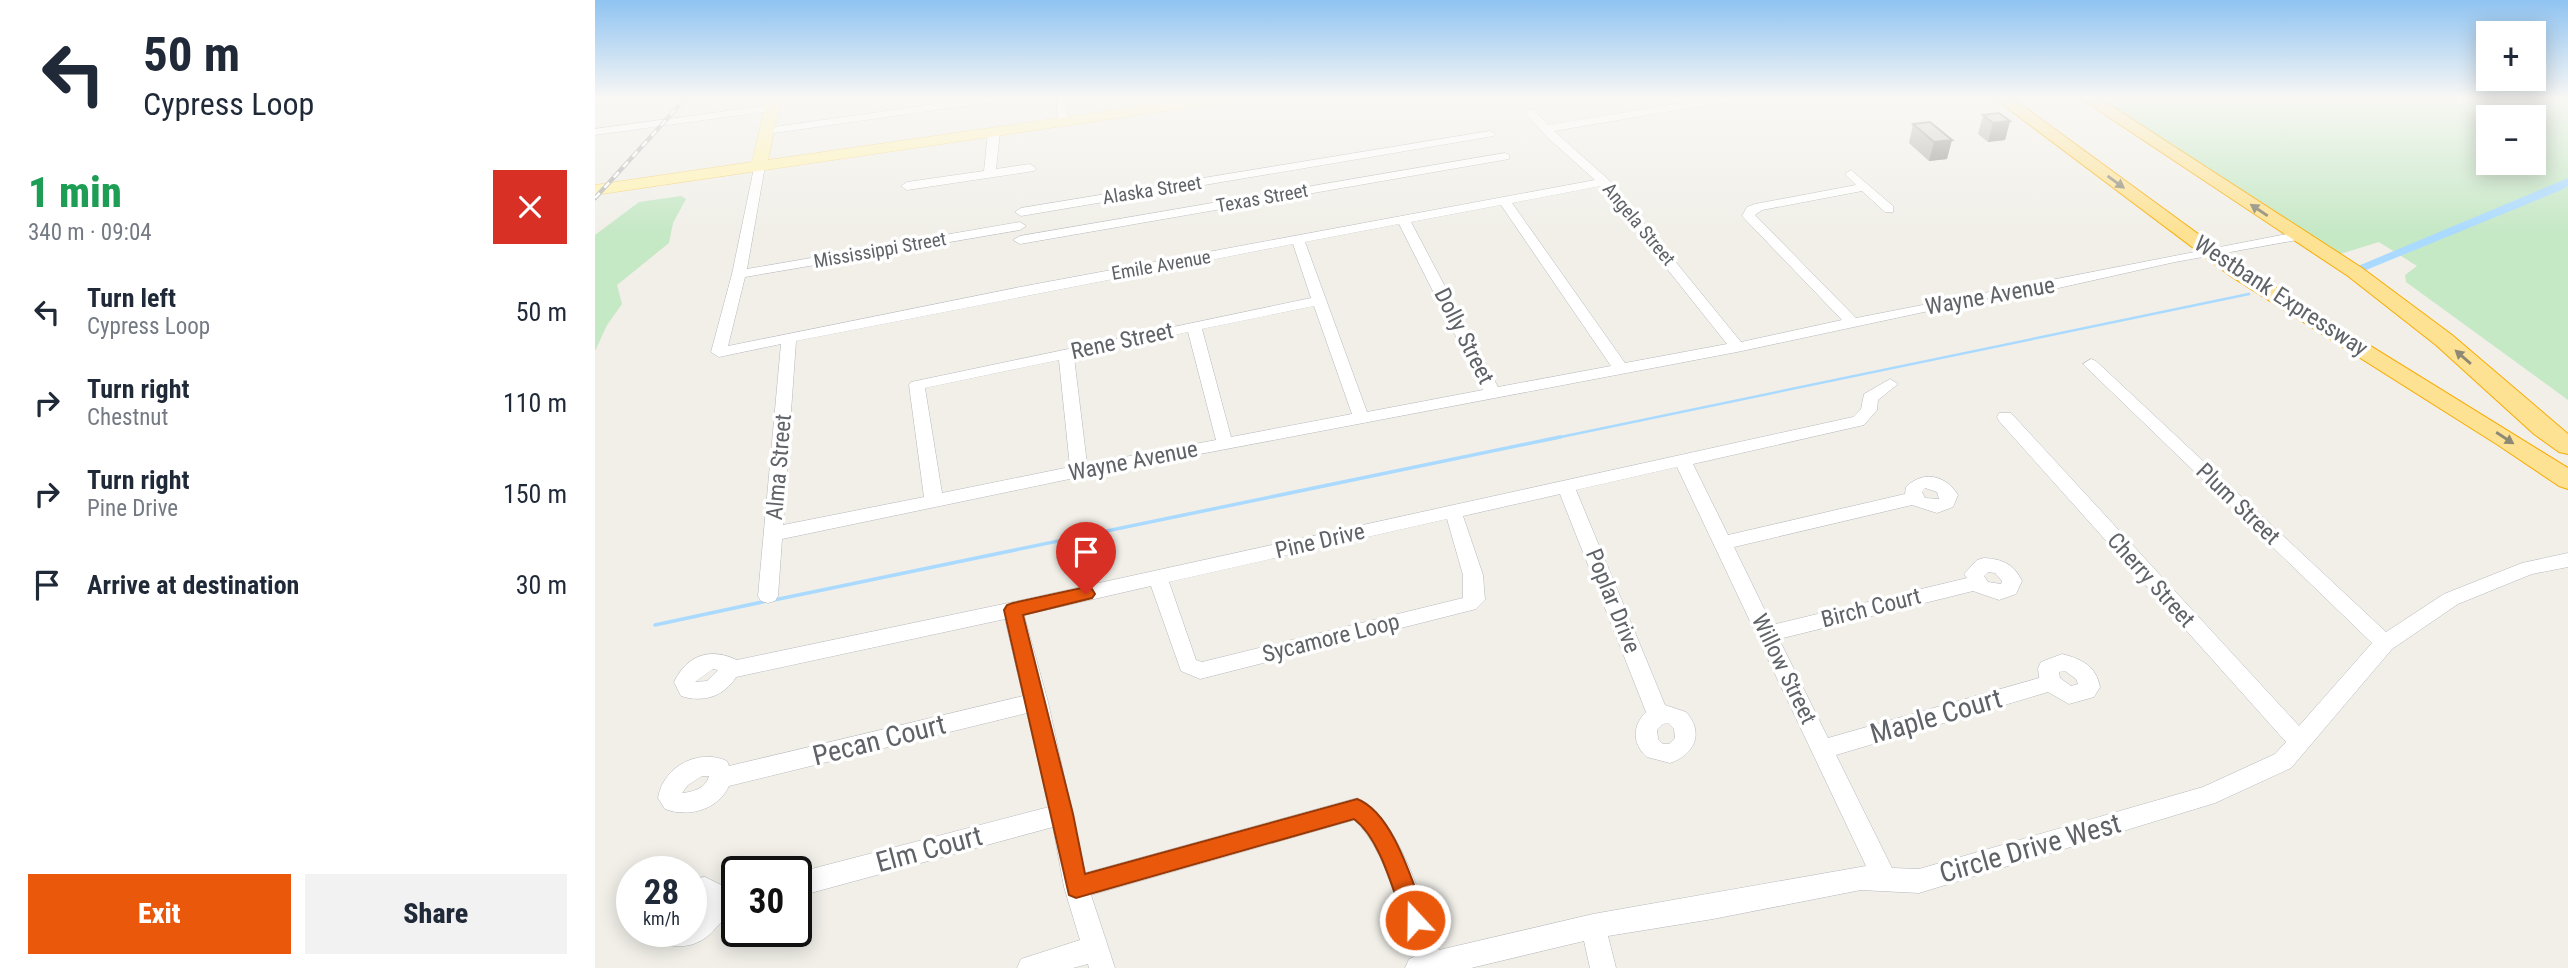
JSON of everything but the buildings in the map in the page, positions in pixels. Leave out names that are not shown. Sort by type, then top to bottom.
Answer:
[{"type":"highway","name":"Westbank Expressway","points":[[2064,143],[2265,291],[2507,439],[2568,480]]},
{"type":"highway","points":[[2156,143],[2355,272],[2444,340],[2568,446]]},
{"type":"main road","points":[[759,166],[764,143]]},
{"type":"main road","points":[[595,190],[917,143]]},
{"type":"street","points":[[990,174],[993,143]]},
{"type":"street","points":[[1406,143],[1422,171]]},
{"type":"street","name":"Alaska Street","points":[[1020,232],[1255,173],[1432,143]]},
{"type":"street","name":"Angela Street","points":[[1562,143],[1604,182],[1697,294],[1737,347]]},
{"type":"street","name":"Texas Street","points":[[1020,232],[1263,198],[1505,157]]},
{"type":"street","points":[[1250,159],[1263,198]]},
{"type":"street","points":[[739,274],[759,166]]},
{"type":"street","points":[[907,186],[1030,168]]},
{"type":"street","points":[[1851,174],[1889,209]]},
{"type":"street","name":"Emile Avenue","points":[[739,274],[719,352],[1604,182]]},
{"type":"street","points":[[1853,323],[1749,219],[1748,213],[1759,207],[1865,187]]},
{"type":"street","points":[[1020,232],[1021,195]]},
{"type":"street","points":[[1505,202],[1621,369]]},
{"type":"street","name":"Dolly Street","points":[[1404,221],[1493,393],[1682,357]]},
{"type":"street","name":"Mississippi Street","points":[[739,274],[1020,232]]},
{"type":"street","name":"Wayne Avenue","points":[[1682,357],[1994,293],[2045,287],[2297,236]]},
{"type":"street","points":[[1298,240],[1361,418]]},
{"type":"street","name":"Rene Street","points":[[934,501],[917,385],[1320,300]]},
{"type":"street","points":[[1194,326],[1225,444]]},
{"type":"street","name":"Alma Street","points":[[768,596],[789,337]]},
{"type":"street","points":[[1066,353],[1079,471]]},
{"type":"street","name":"Plum Street","points":[[2091,364],[2385,643]]},
{"type":"street","name":"Pine Drive","points":[[730,670],[1013,610],[1858,421],[1869,410],[1870,398],[1890,384]]},
{"type":"street","name":"Wayne Avenue","points":[[773,534],[1079,471],[1493,393]]},
{"type":"street","name":"Cherry Street","points":[[2005,417],[2299,741]]},
{"type":"street","name":"Willow Street","points":[[1683,461],[1884,878]]},
{"type":"street","name":"Poplar Drive","points":[[1566,486],[1660,716]]},
{"type":"street","points":[[1723,543],[1914,498]]},
{"type":"street","name":"Sycamore Loop","points":[[1158,577],[1188,665],[1200,671],[1469,604],[1475,600],[1473,575],[1453,511]]},
{"type":"street","name":"Circle Drive West","points":[[1425,966],[1593,926],[1713,907],[1861,878],[1919,881],[2207,796],[2283,761],[2385,643],[2451,599],[2529,568],[2568,561]]},
{"type":"street","name":"Birch Court","points":[[1766,634],[1976,583]]},
{"type":"street","points":[[1013,610],[1037,702],[1076,887],[1100,958],[1030,968]]},
{"type":"street","name":"Maple Court","points":[[1822,749],[2050,683]]},
{"type":"street","name":"Pecan Court","points":[[721,778],[1037,702]]},
{"type":"street","points":[[1076,887],[1357,809],[1369,818],[1390,853],[1425,966]]},
{"type":"street","name":"Elm Court","points":[[812,881],[1062,814]]},
{"type":"street","points":[[707,920],[721,908]]},
{"type":"street","points":[[1593,926],[1603,968]]},
{"type":"green space","points":[[2168,143],[2476,143],[2476,175],[2546,175],[2546,143],[2568,143],[2568,400],[2406,282],[2405,275],[2417,266],[2379,242],[2340,254]]},
{"type":"green space","points":[[681,196],[686,199],[673,223],[669,243],[617,285],[622,304],[607,325],[595,351],[595,235],[639,202]]},
{"type":"water","points":[[2568,178],[2568,186],[2559,191],[2366,270],[2358,266]]},
{"type":"waterway","points":[[1551,439],[2249,294]]},
{"type":"waterway","points":[[774,600],[1560,437]]},
{"type":"waterway","points":[[655,625],[767,601]]},
{"type":"railway","points":[[595,198],[645,143]]},
{"type":"route","points":[[1086,594],[1013,610],[1037,702],[1076,887],[1357,809],[1369,818],[1390,853],[1415,920]]}]
